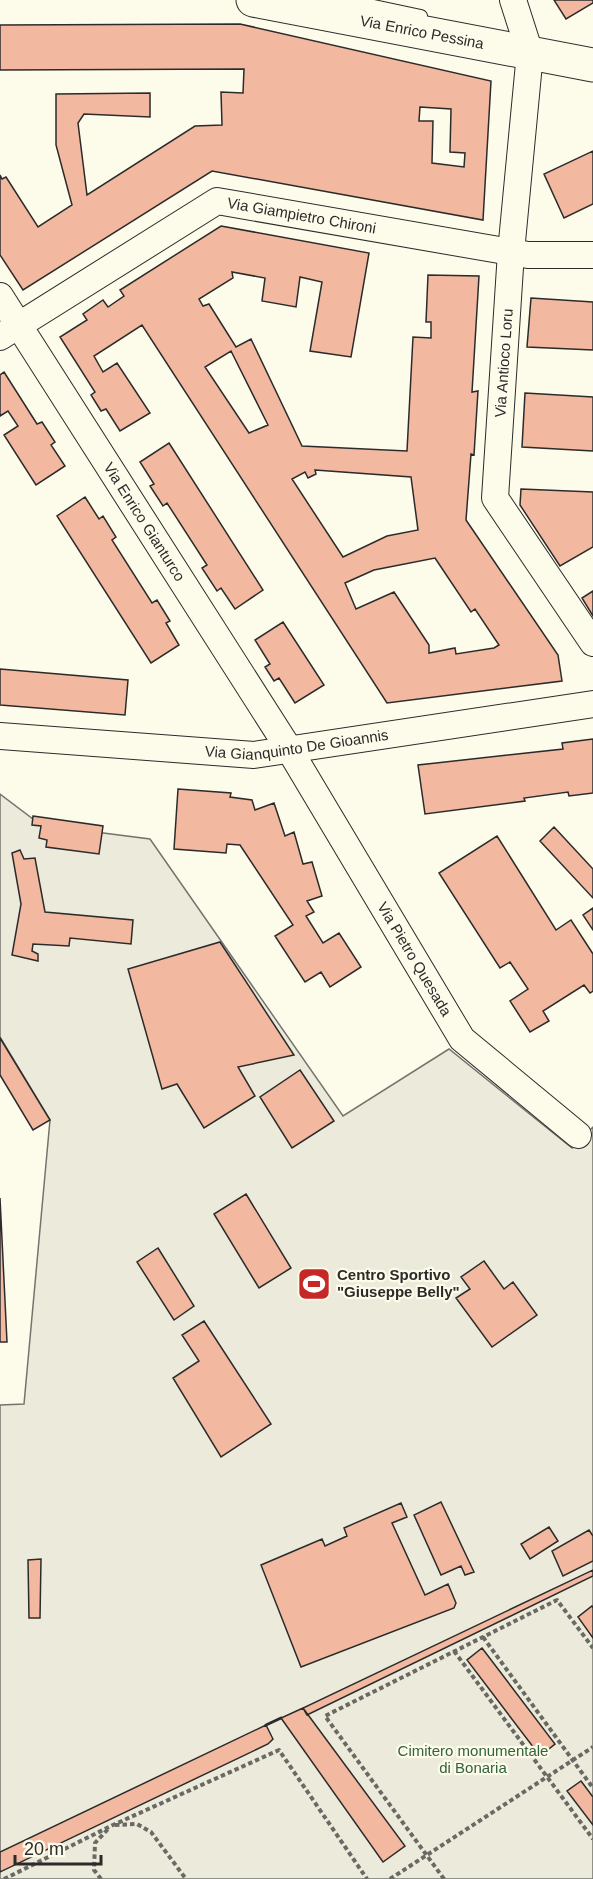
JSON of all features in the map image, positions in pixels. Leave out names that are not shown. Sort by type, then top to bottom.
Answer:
[{"type":"street","name":"Via Enrico Pessina","points":[[253,0],[526,41],[593,65]]},
{"type":"street","points":[[513,0],[526,41]]},
{"type":"street","name":"Via Antioco Loru","points":[[526,41],[495,498],[593,643]]},
{"type":"street","name":"Via Giampietro Chironi","points":[[9,332],[217,201],[511,252],[551,256],[593,255]]},
{"type":"street","name":"Via Enrico Gianturco","points":[[0,296],[9,332],[289,749]]},
{"type":"street","name":"Via Gianquinto De Gioannis","points":[[0,736],[254,755],[593,704]]},
{"type":"street","name":"Via Pietro Quesada","points":[[289,749],[462,1039],[578,1135]]},
{"type":"lane","points":[[345,0],[435,18]]},
{"type":"path","points":[[444,1879],[325,1716],[557,1600],[593,1648]]},
{"type":"path","points":[[483,1637],[593,1788]]},
{"type":"path","points":[[454,1652],[593,1839]]},
{"type":"path","points":[[390,1879],[593,1747]]},
{"type":"path","points":[[4,1879],[113,1825],[279,1750],[367,1879]]},
{"type":"path","points":[[100,1879],[94,1870],[95,1843],[113,1825],[137,1824],[151,1832],[186,1879]]},
{"type":"green space","name":"Centro Sportivo \"Giuseppe Belly\"","points":[[0,794],[41,825],[150,839],[343,1116],[449,1049],[572,1148],[593,1127],[593,1879],[0,1879],[0,1405],[24,1404],[50,1120],[0,1037]]},
{"type":"building","points":[[554,0],[593,0],[593,3],[566,19]]},
{"type":"building","points":[[240,24],[491,81],[483,220],[212,171],[23,290],[0,255],[0,175],[2,179],[6,177],[38,227],[72,205],[56,145],[56,94],[150,93],[150,117],[84,114],[78,123],[87,195],[195,126],[222,125],[221,92],[243,93],[244,69],[0,70],[0,25]],"holes":[[[420,107],[451,109],[450,152],[465,153],[464,167],[432,163],[433,121],[419,121]]]},
{"type":"building","points":[[593,151],[593,204],[564,218],[544,174]]},
{"type":"building","points":[[221,226],[369,253],[351,357],[310,351],[322,282],[300,277],[296,307],[262,301],[265,278],[232,272],[233,278],[199,299],[203,306],[209,304],[236,347],[251,339],[302,446],[407,451],[413,337],[431,338],[431,322],[426,322],[428,275],[479,276],[472,392],[478,391],[474,455],[471,454],[466,520],[558,655],[562,681],[387,703],[142,325],[94,356],[103,372],[117,363],[150,413],[120,431],[106,409],[101,411],[91,395],[95,392],[60,337],[87,320],[83,314],[103,300],[108,307],[124,296],[120,290]],"holes":[[[231,351],[268,425],[249,433],[205,367]],[[315,470],[411,477],[418,530],[387,536],[343,557],[292,479],[305,472],[308,478],[316,474]],[[435,558],[471,612],[475,609],[499,645],[494,648],[456,654],[455,648],[429,653],[429,645],[394,592],[356,609],[345,583],[374,570]]]},
{"type":"building","points":[[531,298],[593,302],[593,350],[527,347]]},
{"type":"building","points":[[4,372],[37,424],[42,422],[55,442],[51,445],[65,466],[36,485],[4,435],[18,426],[8,411],[0,416],[0,375]]},
{"type":"building","points":[[525,393],[593,397],[593,451],[522,447]]},
{"type":"building","points":[[169,443],[263,590],[235,609],[221,588],[217,591],[202,568],[207,565],[167,503],[163,506],[150,486],[154,484],[140,462]]},
{"type":"building","points":[[521,489],[593,492],[593,547],[560,566],[520,505]]},
{"type":"building","points":[[85,497],[99,519],[103,516],[116,537],[112,540],[152,603],[157,600],[170,621],[166,623],[179,645],[151,663],[57,516]]},
{"type":"building","points":[[593,591],[593,616],[582,598]]},
{"type":"building","points":[[283,622],[324,685],[295,703],[279,678],[274,681],[265,667],[270,664],[255,640]]},
{"type":"building","points":[[0,669],[128,680],[125,715],[0,705]]},
{"type":"building","points":[[593,739],[593,793],[569,796],[568,792],[524,798],[525,801],[425,814],[418,765],[563,749],[562,743]]},
{"type":"building","points":[[178,789],[231,793],[230,797],[252,800],[255,810],[274,803],[285,836],[294,832],[303,864],[312,862],[322,896],[307,901],[314,912],[306,916],[323,943],[339,933],[361,967],[330,987],[321,972],[305,982],[275,936],[293,925],[240,845],[227,844],[226,853],[174,849]]},
{"type":"building","points":[[33,816],[103,826],[99,854],[46,847],[47,840],[39,838],[41,826],[32,825]]},
{"type":"building","points":[[554,827],[593,869],[593,898],[540,841]]},
{"type":"building","points":[[497,836],[556,930],[571,920],[593,954],[593,991],[590,993],[584,985],[543,1011],[549,1021],[530,1032],[510,1001],[528,989],[510,962],[500,968],[439,873]]},
{"type":"building","points":[[20,850],[24,859],[35,858],[45,912],[133,920],[131,944],[70,938],[69,946],[33,944],[32,951],[38,954],[38,961],[12,955],[21,904],[12,853]]},
{"type":"building","points":[[593,908],[593,930],[583,915]]},
{"type":"building","points":[[220,942],[294,1055],[238,1067],[255,1096],[204,1128],[177,1084],[162,1089],[128,969]]},
{"type":"building","points":[[0,1038],[50,1120],[33,1130],[0,1075]]},
{"type":"building","points":[[300,1070],[334,1121],[292,1148],[260,1097]]},
{"type":"building","points":[[246,1194],[291,1268],[259,1288],[214,1214]]},
{"type":"building","points":[[0,1198],[7,1342],[0,1342]]},
{"type":"building","points":[[158,1248],[194,1306],[174,1320],[137,1262]]},
{"type":"building","points":[[484,1261],[504,1289],[513,1282],[537,1315],[492,1347],[456,1298],[470,1289],[461,1277]]},
{"type":"building","points":[[204,1321],[271,1424],[221,1457],[173,1378],[199,1361],[182,1335]]},
{"type":"building","points":[[441,1502],[474,1572],[465,1575],[461,1566],[441,1575],[414,1515]]},
{"type":"building","points":[[401,1503],[407,1517],[392,1523],[425,1595],[448,1584],[456,1603],[454,1608],[301,1667],[261,1565],[322,1539],[325,1546],[347,1536],[344,1528]]},
{"type":"building","points":[[549,1527],[558,1541],[530,1559],[521,1544]]},
{"type":"building","points":[[589,1530],[593,1536],[593,1561],[563,1576],[552,1551]]},
{"type":"building","points":[[41,1559],[40,1618],[29,1618],[28,1560]]},
{"type":"building","points":[[593,1570],[593,1576],[307,1715],[303,1708]]},
{"type":"building","points":[[592,1606],[593,1608],[593,1638],[578,1617]]},
{"type":"building","points":[[482,1648],[555,1744],[540,1756],[467,1660]]},
{"type":"building","points":[[303,1708],[405,1846],[383,1862],[281,1718]]},
{"type":"building","points":[[266,1725],[273,1739],[268,1744],[0,1872],[0,1852]]},
{"type":"building","points":[[581,1781],[593,1797],[593,1825],[567,1791]]},
{"type":"wall","points":[[266,1725],[281,1718]]},
{"type":"place","name":"Centro Sportivo \"Giuseppe Belly\"","points":[[314,1284]]},
{"type":"park label","name":"Cimitero monumentale di Bonaria","points":[[473,1760]]}]
